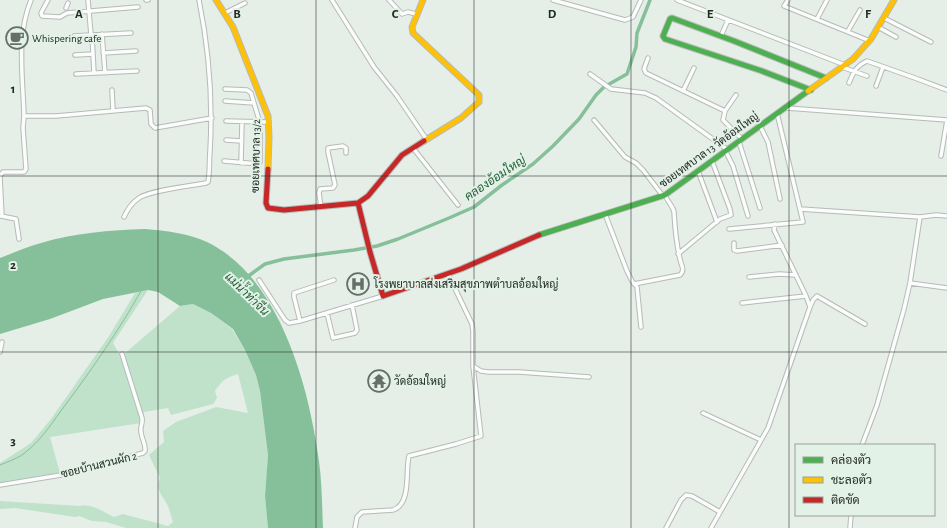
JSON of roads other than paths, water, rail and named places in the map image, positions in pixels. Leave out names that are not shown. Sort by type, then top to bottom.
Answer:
[{"type":"street","points":[[19,240],[16,219],[1,216],[0,176],[3,172],[25,171],[22,40],[28,7],[31,0]]},
{"type":"street","points":[[48,0],[41,13],[42,16],[60,18],[67,13],[138,7]]},
{"type":"street","points":[[88,0],[94,73]]},
{"type":"street","points":[[124,217],[136,201],[143,196],[206,183],[208,180],[212,118],[208,47],[199,0]]},
{"type":"street","name":"ซอยเทศบาล 13/2","points":[[216,0],[233,27],[265,107],[266,203],[268,208],[284,210],[358,203]]},
{"type":"street","points":[[332,0],[374,67],[429,138]]},
{"type":"street","points":[[389,0],[400,13],[403,14],[408,12],[416,14]]},
{"type":"street","points":[[259,280],[285,320],[291,323],[383,296],[358,203],[368,196],[398,159],[469,112],[479,102],[480,98],[414,35],[412,27],[416,14],[423,0]]},
{"type":"street","points":[[553,0],[625,20],[634,17],[641,0]]},
{"type":"street","points":[[677,0],[867,76]]},
{"type":"street","points":[[788,0],[784,6],[870,41]]},
{"type":"street","points":[[817,19],[827,0]]},
{"type":"street","name":"ซอยเทศบาล 13 วัดอ้อมใหญ่","points":[[383,296],[448,274],[526,240],[664,195],[844,66],[870,41],[894,0]]},
{"type":"street","points":[[225,13],[245,2]]},
{"type":"street","points":[[64,15],[68,3]]},
{"type":"street","points":[[848,31],[860,10]]},
{"type":"street","points":[[811,90],[762,71],[665,39],[663,36],[670,19],[672,18],[721,36],[826,78]]},
{"type":"street","points":[[884,18],[931,42]]},
{"type":"street","points":[[721,36],[728,20]]},
{"type":"street","points":[[878,27],[896,37]]},
{"type":"street","points":[[74,36],[131,33]]},
{"type":"street","points":[[102,34],[105,72]]},
{"type":"street","points":[[104,53],[136,51]]},
{"type":"street","points":[[75,55],[93,54]]},
{"type":"street","points":[[648,58],[644,69],[646,73],[725,111]]},
{"type":"street","points":[[849,83],[854,71],[860,64],[867,61],[947,90]]},
{"type":"street","points":[[876,86],[883,67]]},
{"type":"street","points":[[683,91],[694,68]]},
{"type":"street","points":[[76,74],[137,71]]},
{"type":"street","points":[[590,74],[607,87],[615,90],[644,93],[656,98],[727,151],[748,216]]},
{"type":"street","points":[[224,161],[260,164],[265,146],[265,122],[250,91],[225,89]]},
{"type":"street","points":[[112,90],[113,111]]},
{"type":"street","points":[[736,95],[725,111],[723,120],[724,123],[741,140],[760,208]]},
{"type":"street","points":[[224,101],[254,102]]},
{"type":"street","points":[[785,108],[947,120],[941,156]]},
{"type":"street","points":[[24,116],[56,116],[148,109],[150,110],[151,124],[155,128],[212,118]]},
{"type":"street","points":[[729,229],[803,222],[777,113]]},
{"type":"street","points":[[594,120],[627,158],[636,163],[643,170],[664,195],[674,212],[678,254],[683,269],[680,275],[634,284]]},
{"type":"street","points":[[226,121],[265,122]]},
{"type":"street","points":[[240,163],[242,122]]},
{"type":"street","points":[[760,126],[768,142],[780,199]]},
{"type":"street","points":[[226,140],[241,141]]},
{"type":"street","points":[[321,207],[319,193],[320,189],[333,188],[335,185],[328,148],[343,146],[346,148],[346,153]]},
{"type":"street","points":[[413,148],[458,205]]},
{"type":"street","points":[[678,254],[720,219],[730,216],[731,214],[712,161]]},
{"type":"street","points":[[698,171],[717,222]]},
{"type":"street","points":[[800,210],[920,217],[936,214],[947,216]]},
{"type":"street","points":[[605,214],[619,250],[638,290],[641,327]]},
{"type":"street","points":[[862,444],[877,405],[910,283],[920,217]]},
{"type":"street","points":[[775,224],[774,230],[810,307]]},
{"type":"street","points":[[734,243],[734,250],[737,251],[782,246]]},
{"type":"street","points":[[355,528],[357,517],[362,512],[393,510],[398,509],[401,506],[406,488],[408,457],[411,454],[441,448],[481,436],[473,366],[472,324],[448,274]]},
{"type":"street","points":[[749,277],[779,274],[796,275]]},
{"type":"street","points":[[300,321],[294,293],[334,280]]},
{"type":"street","points":[[910,283],[947,288]]},
{"type":"street","points":[[742,303],[806,296]]},
{"type":"street","points":[[711,528],[768,428],[813,300],[817,296],[865,324]]},
{"type":"street","points":[[327,313],[333,338],[355,333],[357,330],[352,305]]},
{"type":"street","points":[[0,352],[2,342]]},
{"type":"street","name":"ซอยบ้านสวนผัก 2","points":[[0,485],[67,473],[145,452],[145,445],[140,430],[143,423],[142,418],[122,354]]},
{"type":"street","points":[[473,366],[482,371],[488,372],[519,372],[589,377]]},
{"type":"street","points":[[703,413],[761,440]]},
{"type":"street","points":[[666,528],[681,500],[686,495],[692,496],[720,512]]},
{"type":"street","points":[[850,528],[851,516]]},
{"type":"water","name":"แม่น้ำท่าจีน","points":[[145,229],[185,234],[207,242],[232,258],[254,281],[272,307],[287,337],[308,400],[319,461],[323,528],[268,528],[265,496],[268,455],[260,391],[256,375],[245,350],[233,329],[211,313],[193,304],[180,306],[158,292],[148,290],[103,299],[50,319],[0,334],[0,258],[36,245],[79,234]]},
{"type":"waterway","name":"คลองอ้อมใหญ่","points":[[247,277],[265,264],[284,259],[377,246],[398,239],[474,207],[502,185],[533,164],[579,119],[596,95],[604,87],[627,74],[636,47],[637,33],[650,0]]},
{"type":"waterway","points":[[0,465],[21,456],[43,435],[96,363],[141,291]]},
{"type":"place","name":"Whispering cafe","points":[[17,38]]},
{"type":"place","name":"โรงพยาบาลส่งเสริมสุขภาพตำบลอ้อมใหญ่","points":[[358,284]]},
{"type":"place","name":"วัดอ้อมใหญ่","points":[[379,381]]}]
